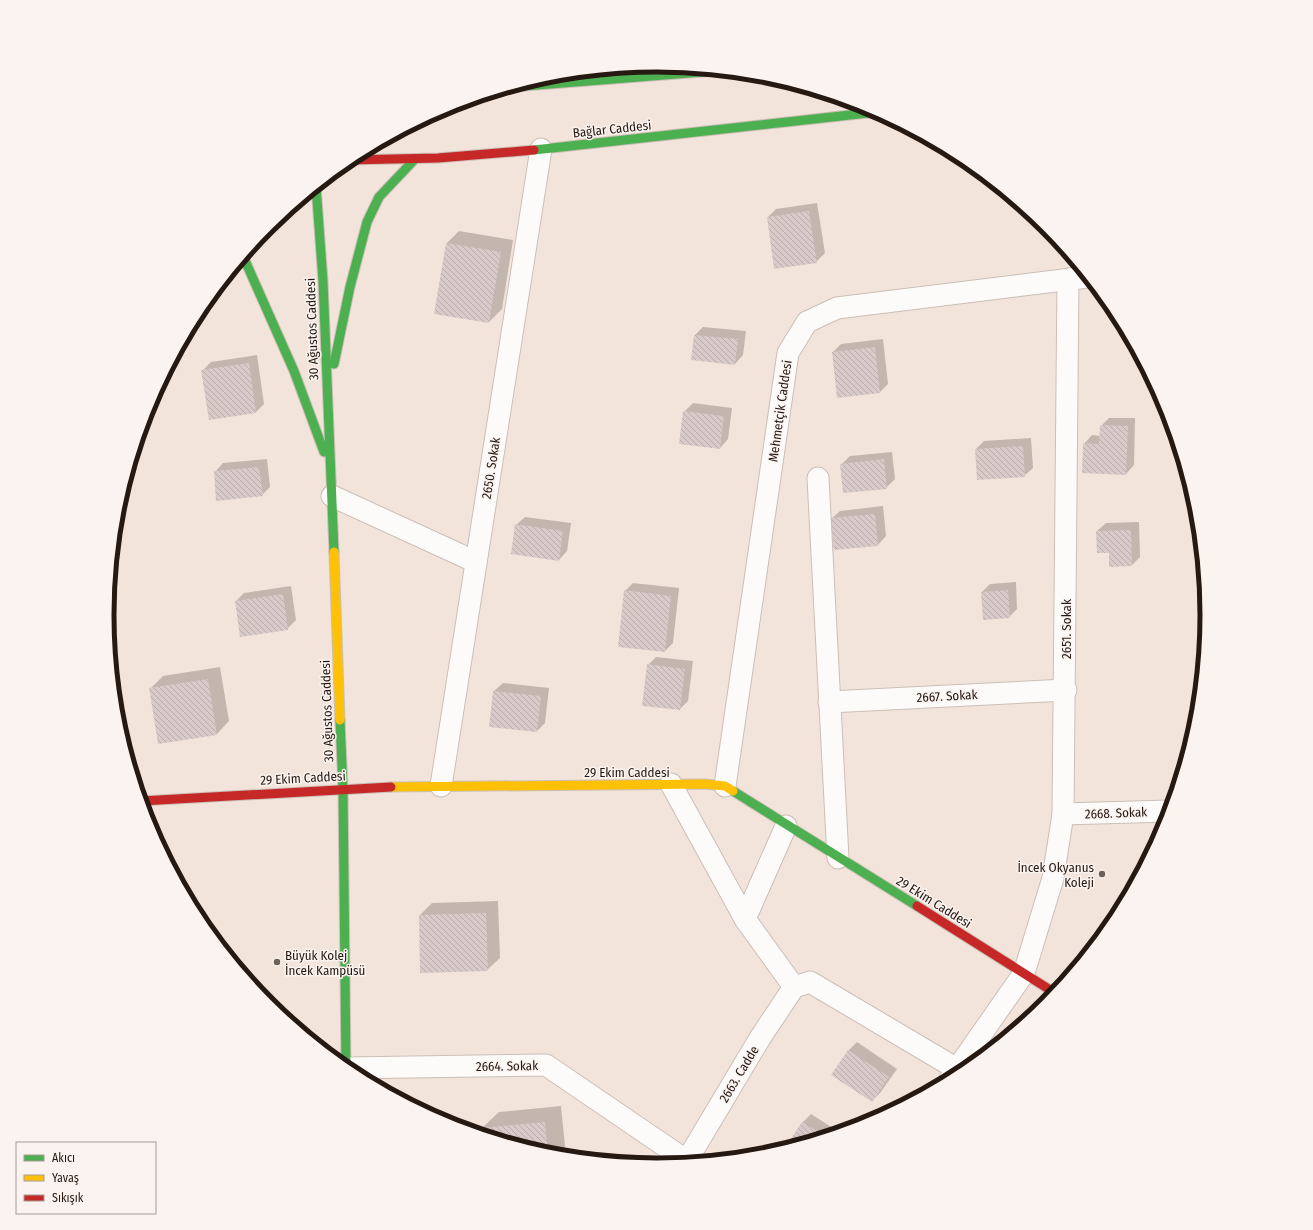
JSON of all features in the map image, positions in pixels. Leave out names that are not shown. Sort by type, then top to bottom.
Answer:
[{"type":"street","points":[[535,86],[692,73]]},
{"type":"street","name":"Bağlar Caddesi","points":[[362,160],[415,159],[541,150],[865,113]]},
{"type":"street","name":"2650. Sokak","points":[[441,786],[541,150]]},
{"type":"street","points":[[328,396],[350,287],[366,222],[379,197],[415,159]]},
{"type":"street","name":"30 Ağustos Caddesi","points":[[316,192],[323,281],[343,789],[346,1060]]},
{"type":"street","name":"30 Ağustos Caddesi","points":[[245,261],[294,371],[331,472]]},
{"type":"street","name":"2651. Sokak","points":[[959,1065],[1024,973],[1053,878],[1063,814],[1078,278]]},
{"type":"street","name":"Mehmetçik Caddesi","points":[[726,786],[788,352],[807,322],[837,308],[1078,278]]},
{"type":"street","points":[[818,478],[838,858]]},
{"type":"street","points":[[332,496],[476,562]]},
{"type":"street","name":"2667. Sokak","points":[[829,702],[1066,690]]},
{"type":"street","points":[[671,784],[745,920],[794,987],[810,982],[949,1072]]},
{"type":"street","name":"29 Ekim Caddesi","points":[[146,801],[343,789],[441,786],[671,784],[726,786],[786,826],[1049,990]]},
{"type":"street","name":"2668. Sokak","points":[[1063,814],[1163,811]]},
{"type":"street","points":[[745,920],[786,826]]},
{"type":"street","name":"2663. Cadde","points":[[688,1157],[760,1038],[794,987]]},
{"type":"street","name":"2664. Sokak","points":[[358,1068],[546,1065],[681,1157]]},
{"type":"building","points":[[809,211],[817,263],[774,269],[767,217]]},
{"type":"building","points":[[446,243],[501,252],[489,323],[434,314]]},
{"type":"building","points":[[694,335],[738,339],[735,365],[691,360]]},
{"type":"building","points":[[875,347],[880,393],[837,398],[832,352]]},
{"type":"building","points":[[249,363],[256,413],[209,420],[201,370]]},
{"type":"building","points":[[683,411],[724,416],[720,449],[679,444]]},
{"type":"building","points":[[1100,425],[1128,426],[1126,475],[1082,473],[1083,443],[1099,444]]},
{"type":"building","points":[[1023,446],[1025,477],[977,480],[975,449]]},
{"type":"building","points":[[884,459],[887,489],[843,493],[840,464]]},
{"type":"building","points":[[259,467],[263,496],[216,501],[214,471]]},
{"type":"building","points":[[875,514],[878,546],[834,550],[830,518]]},
{"type":"building","points":[[515,524],[563,531],[559,561],[511,554]]},
{"type":"building","points":[[1131,530],[1132,566],[1109,567],[1109,553],[1097,553],[1096,531]]},
{"type":"building","points":[[624,590],[671,596],[665,652],[618,647]]},
{"type":"building","points":[[1008,590],[1010,618],[983,620],[981,592]]},
{"type":"building","points":[[283,594],[288,630],[240,637],[235,601]]},
{"type":"building","points":[[647,664],[685,669],[680,710],[642,706]]},
{"type":"building","points":[[208,679],[217,735],[158,744],[149,688]]},
{"type":"building","points":[[493,691],[541,696],[537,732],[489,727]]},
{"type":"building","points":[[486,913],[488,971],[420,973],[419,915]]},
{"type":"building","points":[[848,1050],[889,1077],[872,1102],[831,1075]]},
{"type":"building","points":[[545,1122],[547,1147],[516,1139],[481,1128]]},
{"type":"building","points":[[802,1122],[819,1132],[797,1139],[790,1141]]},
{"type":"traffic: fast","points":[[540,85],[690,73]]},
{"type":"traffic: fast","points":[[534,150],[865,113]]},
{"type":"traffic: fast","points":[[334,364],[350,287],[367,222],[379,197],[415,159]]},
{"type":"traffic: fast","points":[[316,192],[323,281],[334,552]]},
{"type":"traffic: fast","points":[[245,261],[294,371],[324,452]]},
{"type":"traffic: fast","points":[[340,720],[343,789],[346,1060]]},
{"type":"traffic: fast","points":[[733,791],[917,906]]},
{"type":"traffic: slow","points":[[334,552],[340,720]]},
{"type":"traffic: slow","points":[[391,787],[705,784],[725,786],[733,791]]},
{"type":"traffic: jam","points":[[362,160],[438,158],[534,150]]},
{"type":"traffic: jam","points":[[146,801],[391,787]]},
{"type":"traffic: jam","points":[[917,906],[1049,989]]},
{"type":"place","name":"İncek Okyanus Koleji","points":[[1102,874]]},
{"type":"place","name":"Büyük Kolej İncek Kampüsü","points":[[277,962]]}]
